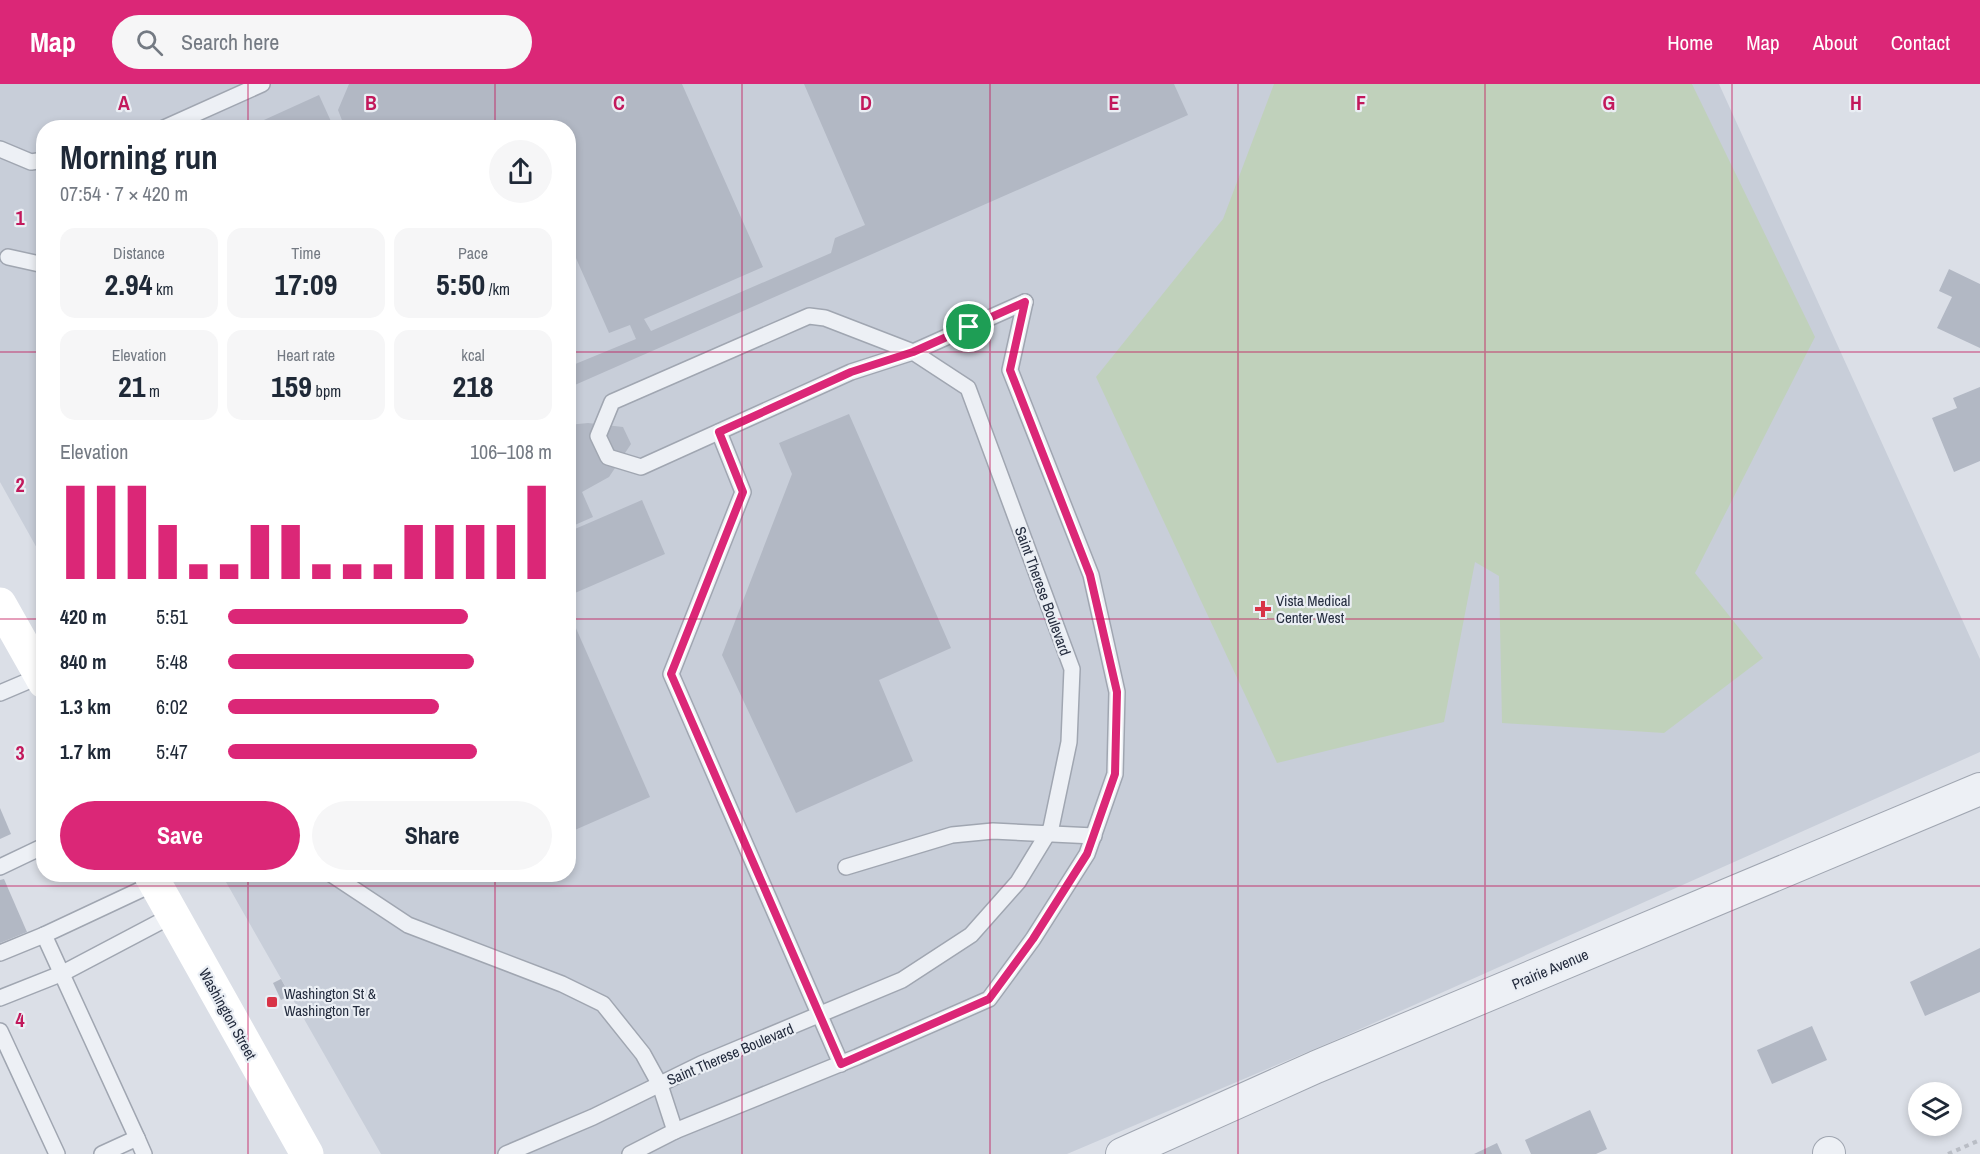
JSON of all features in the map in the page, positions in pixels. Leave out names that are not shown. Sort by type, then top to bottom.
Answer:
[{"type":"main road","points":[[0,604],[36,668]]},
{"type":"main road","name":"Washington Street","points":[[154,882],[307,1154]]},
{"type":"street","name":"Prairie Avenue","points":[[1122,1154],[1316,1067],[1980,789]]},
{"type":"lane","points":[[179,120],[236,89],[262,84]]},
{"type":"lane","points":[[0,149],[31,162],[36,161]]},
{"type":"lane","points":[[8,257],[36,263]]},
{"type":"lane","name":"Saint Therese Boulevard","points":[[506,1154],[593,1117],[700,1064],[902,980],[971,935],[1018,882],[1048,833],[1069,742],[1072,669],[968,388],[913,352],[825,318],[809,316],[612,402],[598,436],[609,458],[641,467],[851,372],[913,352],[1025,302],[1010,370],[1090,575],[1117,692],[1115,774],[1094,836]]},
{"type":"lane","points":[[719,432],[743,492],[671,674],[841,1064]]},
{"type":"lane","points":[[0,693],[36,681]]},
{"type":"lane","points":[[630,1154],[675,1131],[841,1064],[989,999],[1033,939],[1081,864],[1094,836],[993,831],[952,835],[846,867]]},
{"type":"lane","points":[[0,867],[36,850]]},
{"type":"lane","points":[[0,953],[44,935],[146,882]]},
{"type":"lane","points":[[343,882],[408,925],[562,984],[603,1004],[643,1054],[660,1085],[675,1131]]},
{"type":"lane","points":[[0,998],[63,974],[173,915]]},
{"type":"lane","points":[[44,935],[144,1154]]},
{"type":"lane","points":[[0,1031],[57,1154]]},
{"type":"lane","points":[[102,1154],[137,1138]]},
{"type":"path","points":[[1948,1154],[1980,1140]]},
{"type":"path","points":[[1962,1148],[1965,1154]]},
{"type":"shaded area","name":"Vista Medical Center West","points":[[0,84],[1719,84],[1980,659],[1980,752],[1338,1039],[1067,1154],[381,1154],[226,882],[576,882],[576,120],[36,120],[36,546],[0,482]]},
{"type":"green space","points":[[1274,84],[1692,84],[1815,337],[1695,573],[1763,658],[1664,733],[1502,723],[1499,576],[1475,562],[1444,722],[1277,763],[1096,377],[1223,219]]},
{"type":"building","points":[[349,84],[682,84],[763,267],[644,319],[651,331],[831,253],[835,238],[865,225],[804,84],[1174,84],[1188,115],[576,384],[576,364],[636,339],[630,325],[609,333],[576,258],[576,120],[342,120],[338,110]]},
{"type":"building","points":[[319,95],[330,120],[264,120]]},
{"type":"building","points":[[1949,269],[1980,284],[1980,348],[1937,328],[1952,297],[1939,291]]},
{"type":"building","points":[[1980,387],[1980,461],[1954,472],[1932,418],[1957,408],[1953,398]]},
{"type":"building","points":[[849,414],[951,648],[879,680],[913,761],[796,813],[722,655],[792,474],[779,443]]},
{"type":"building","points":[[588,423],[623,427],[631,444],[609,477],[582,492],[593,517],[576,524],[576,424]]},
{"type":"building","points":[[642,500],[665,554],[576,593],[576,529]]},
{"type":"building","points":[[576,628],[650,797],[576,829]]},
{"type":"building","points":[[0,808],[11,834],[0,839]]},
{"type":"building","points":[[4,879],[27,932],[0,943],[0,880]]},
{"type":"building","points":[[1980,948],[1980,992],[1925,1016],[1910,982]]},
{"type":"building","points":[[281,979],[290,995],[281,1000],[273,983]]},
{"type":"building","points":[[1812,1026],[1827,1060],[1772,1084],[1757,1050]]},
{"type":"building","points":[[1590,1110],[1607,1149],[1596,1154],[1531,1154],[1525,1140]]},
{"type":"building","points":[[1497,1143],[1502,1154],[1474,1154]]},
{"type":"place","name":"Vista Medical Center West","points":[[1263,609]]},
{"type":"place","name":"Washington St & Washington Ter","points":[[272,1002]]},
{"type":"route","points":[[1025,302],[1010,370],[1090,575],[1117,692],[1115,774],[1087,854],[1033,939],[989,999],[841,1064],[671,674],[743,492],[719,432],[851,372],[913,352],[969,327],[1025,302]]}]
